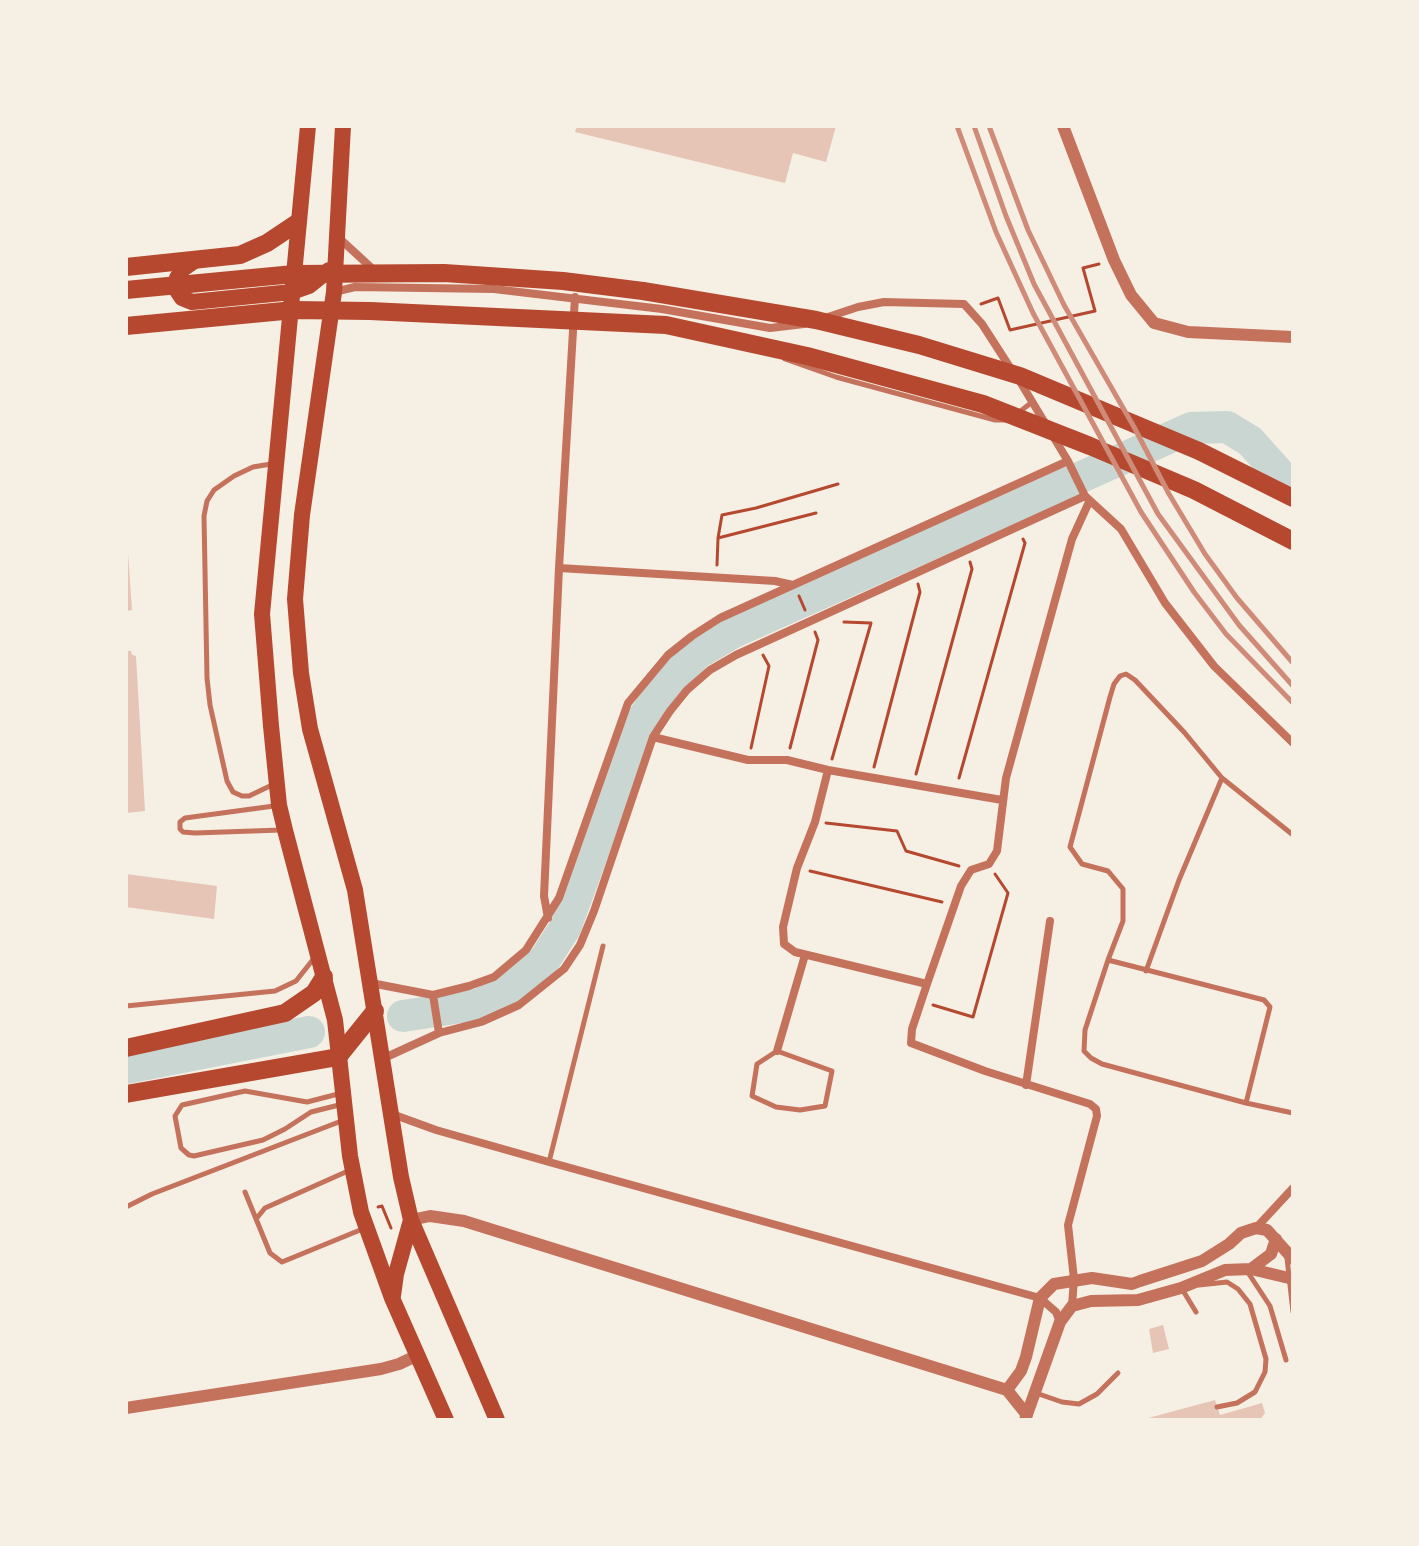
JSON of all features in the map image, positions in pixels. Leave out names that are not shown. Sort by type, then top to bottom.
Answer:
[{"type":"highway","points":[[126,267],[240,255],[255,250],[297,223]]},
{"type":"highway","points":[[126,290],[294,274],[444,273],[563,281],[643,291],[816,320],[919,345],[1020,376],[1199,451],[1293,498]]},
{"type":"highway","points":[[126,326],[294,310],[385,311],[666,325],[807,356],[983,404],[1194,490],[1293,541]]},
{"type":"highway","points":[[126,1048],[285,1013],[314,993],[324,977]]},
{"type":"highway","points":[[126,1094],[338,1057],[375,1011]]},
{"type":"main road","points":[[308,126],[262,614],[279,805],[335,1020],[353,1169],[366,1228],[416,1356],[446,1420]]},
{"type":"main road","points":[[343,126],[334,292],[302,515],[295,599],[301,673],[310,729],[355,890],[411,1220],[497,1420]]},
{"type":"main road","points":[[196,260],[183,269],[177,278],[176,289],[182,298],[192,302],[292,292],[323,277],[335,263]]},
{"type":"main road","points":[[392,1298],[411,1220]]},
{"type":"street","points":[[1063,126],[1114,260],[1131,295],[1154,323],[1188,332],[1293,337]]},
{"type":"street","points":[[337,237],[396,286]]},
{"type":"street","points":[[334,292],[355,287],[396,286],[494,289],[575,297],[758,329],[799,325],[884,302],[960,303],[969,308],[1032,402],[1087,499],[1121,529],[1165,603],[1214,666],[1293,743]]},
{"type":"street","points":[[548,918],[544,896],[575,297]]},
{"type":"street","points":[[371,983],[433,998],[494,977],[526,950],[559,898],[628,703],[668,655],[692,636],[720,618],[795,588],[1068,461]]},
{"type":"street","points":[[382,1059],[439,1033],[481,1022],[519,1005],[564,969],[580,945],[594,911],[653,737],[687,690],[710,670],[810,619],[1018,525],[1087,499]]},
{"type":"street","points":[[1026,1418],[1060,1322],[1072,1306],[1074,1279],[1068,1225],[1097,1116],[1096,1109],[1090,1104],[1026,1085],[911,1043],[912,1029],[954,904],[971,870],[989,864],[999,845],[1002,800],[1072,539],[1087,499]]},
{"type":"street","points":[[559,568],[775,581],[795,588]]},
{"type":"street","points":[[653,737],[748,760],[787,760],[912,786],[1002,800]]},
{"type":"street","points":[[828,770],[815,822],[797,868],[782,939],[789,950],[805,955],[927,984]]},
{"type":"street","points":[[1026,1085],[1050,921]]},
{"type":"street","points":[[777,1051],[805,955]]},
{"type":"street","points":[[433,998],[439,1033]]},
{"type":"street","points":[[391,1113],[436,1130],[1040,1298],[1056,1312],[1060,1322]]},
{"type":"street","points":[[1256,1228],[1293,1188]]},
{"type":"street","points":[[411,1220],[430,1216],[464,1221],[1007,1390],[1026,1418]]},
{"type":"street","points":[[1007,1390],[1021,1371],[1040,1298],[1054,1284],[1092,1278],[1132,1284],[1202,1261],[1241,1233],[1256,1228],[1267,1230],[1289,1255]]},
{"type":"street","points":[[1072,1306],[1091,1301],[1138,1300],[1244,1269],[1271,1254],[1276,1239]]},
{"type":"street","points":[[1229,1244],[1229,1261],[1244,1269],[1291,1278]]},
{"type":"street","points":[[126,1408],[381,1369],[416,1356]]},
{"type":"lane","points":[[763,340],[770,350],[790,362],[1001,422],[1032,402]]},
{"type":"lane","points":[[276,464],[253,467],[214,490],[207,501],[204,516],[207,678],[227,781],[233,792],[242,796],[249,796],[277,783]]},
{"type":"lane","points":[[1293,835],[1222,778],[1135,680],[1126,674],[1120,676],[1110,697],[1070,847],[1082,864],[1108,871],[1123,889],[1123,921],[1083,1040],[1084,1051],[1102,1064],[1293,1113]]},
{"type":"lane","points":[[1146,971],[1179,880],[1222,778]]},
{"type":"lane","points":[[279,805],[185,818],[180,822],[180,829],[195,833],[285,830]]},
{"type":"lane","points":[[549,1162],[603,946]]},
{"type":"lane","points":[[126,1006],[275,991],[296,981],[317,953]]},
{"type":"lane","points":[[1108,960],[1264,1000],[1270,1007],[1246,1103]]},
{"type":"lane","points":[[777,1051],[832,1071],[825,1106],[800,1110],[776,1107],[752,1096],[757,1064],[777,1051]]},
{"type":"lane","points":[[245,1091],[344,1105],[311,1112],[263,1140],[194,1156],[184,1153],[181,1148],[175,1116],[182,1105],[245,1091]]},
{"type":"lane","points":[[126,1207],[313,1131],[344,1105]]},
{"type":"lane","points":[[256,1220],[265,1208],[353,1169]]},
{"type":"lane","points":[[245,1192],[270,1253],[282,1262],[366,1228]]},
{"type":"lane","points":[[1289,1255],[1293,1312]]},
{"type":"lane","points":[[1244,1269],[1270,1306],[1286,1360]]},
{"type":"lane","points":[[1196,1312],[1186,1286],[1227,1282],[1238,1289],[1250,1304],[1266,1359],[1265,1372],[1255,1392],[1237,1403],[1217,1407]]},
{"type":"lane","points":[[1035,1392],[1062,1402],[1079,1404],[1097,1394],[1118,1373]]},
{"type":"path","points":[[969,308],[998,298],[1010,330],[1095,311],[1083,268]]},
{"type":"path","points":[[716,577],[722,515],[838,484]]},
{"type":"path","points":[[718,538],[816,513]]},
{"type":"path","points":[[955,793],[1025,543],[1018,525]]},
{"type":"path","points":[[912,786],[972,569],[967,548]]},
{"type":"path","points":[[871,778],[920,592],[915,572]]},
{"type":"path","points":[[787,760],[818,640],[795,588]]},
{"type":"path","points":[[828,770],[871,623],[843,622],[834,610]]},
{"type":"path","points":[[748,760],[769,666],[757,645]]},
{"type":"path","points":[[815,822],[897,831],[906,851],[971,870]]},
{"type":"path","points":[[922,1002],[973,1017],[1008,893],[989,864]]},
{"type":"path","points":[[797,868],[954,904]]},
{"type":"path","points":[[374,1208],[382,1206],[394,1234]]},
{"type":"building","points":[[577,126],[836,126],[826,162],[793,153],[785,183],[575,132]]},
{"type":"building","points":[[126,553],[132,610],[126,611]]},
{"type":"building","points":[[126,651],[136,656],[145,811],[126,813]]},
{"type":"building","points":[[126,874],[217,886],[214,919],[126,907]]},
{"type":"building","points":[[1163,1325],[1169,1349],[1153,1353],[1149,1329]]},
{"type":"building","points":[[1215,1400],[1220,1415],[1262,1403],[1265,1413],[1260,1420],[1141,1420]]},
{"type":"waterway","points":[[403,1016],[481,1004],[516,984],[545,959],[565,928],[640,723],[665,685],[698,653],[734,632],[1191,428],[1227,427],[1250,441],[1293,489]]},
{"type":"waterway","points":[[126,1068],[309,1032]]},
{"type":"railway","points":[[957,126],[996,232],[1033,313],[1141,512],[1226,634],[1293,703]]},
{"type":"railway","points":[[974,126],[1034,284],[1158,514],[1239,625],[1293,686]]},
{"type":"railway","points":[[989,126],[1028,230],[1064,305],[1169,494],[1205,554],[1237,598],[1293,663]]}]
